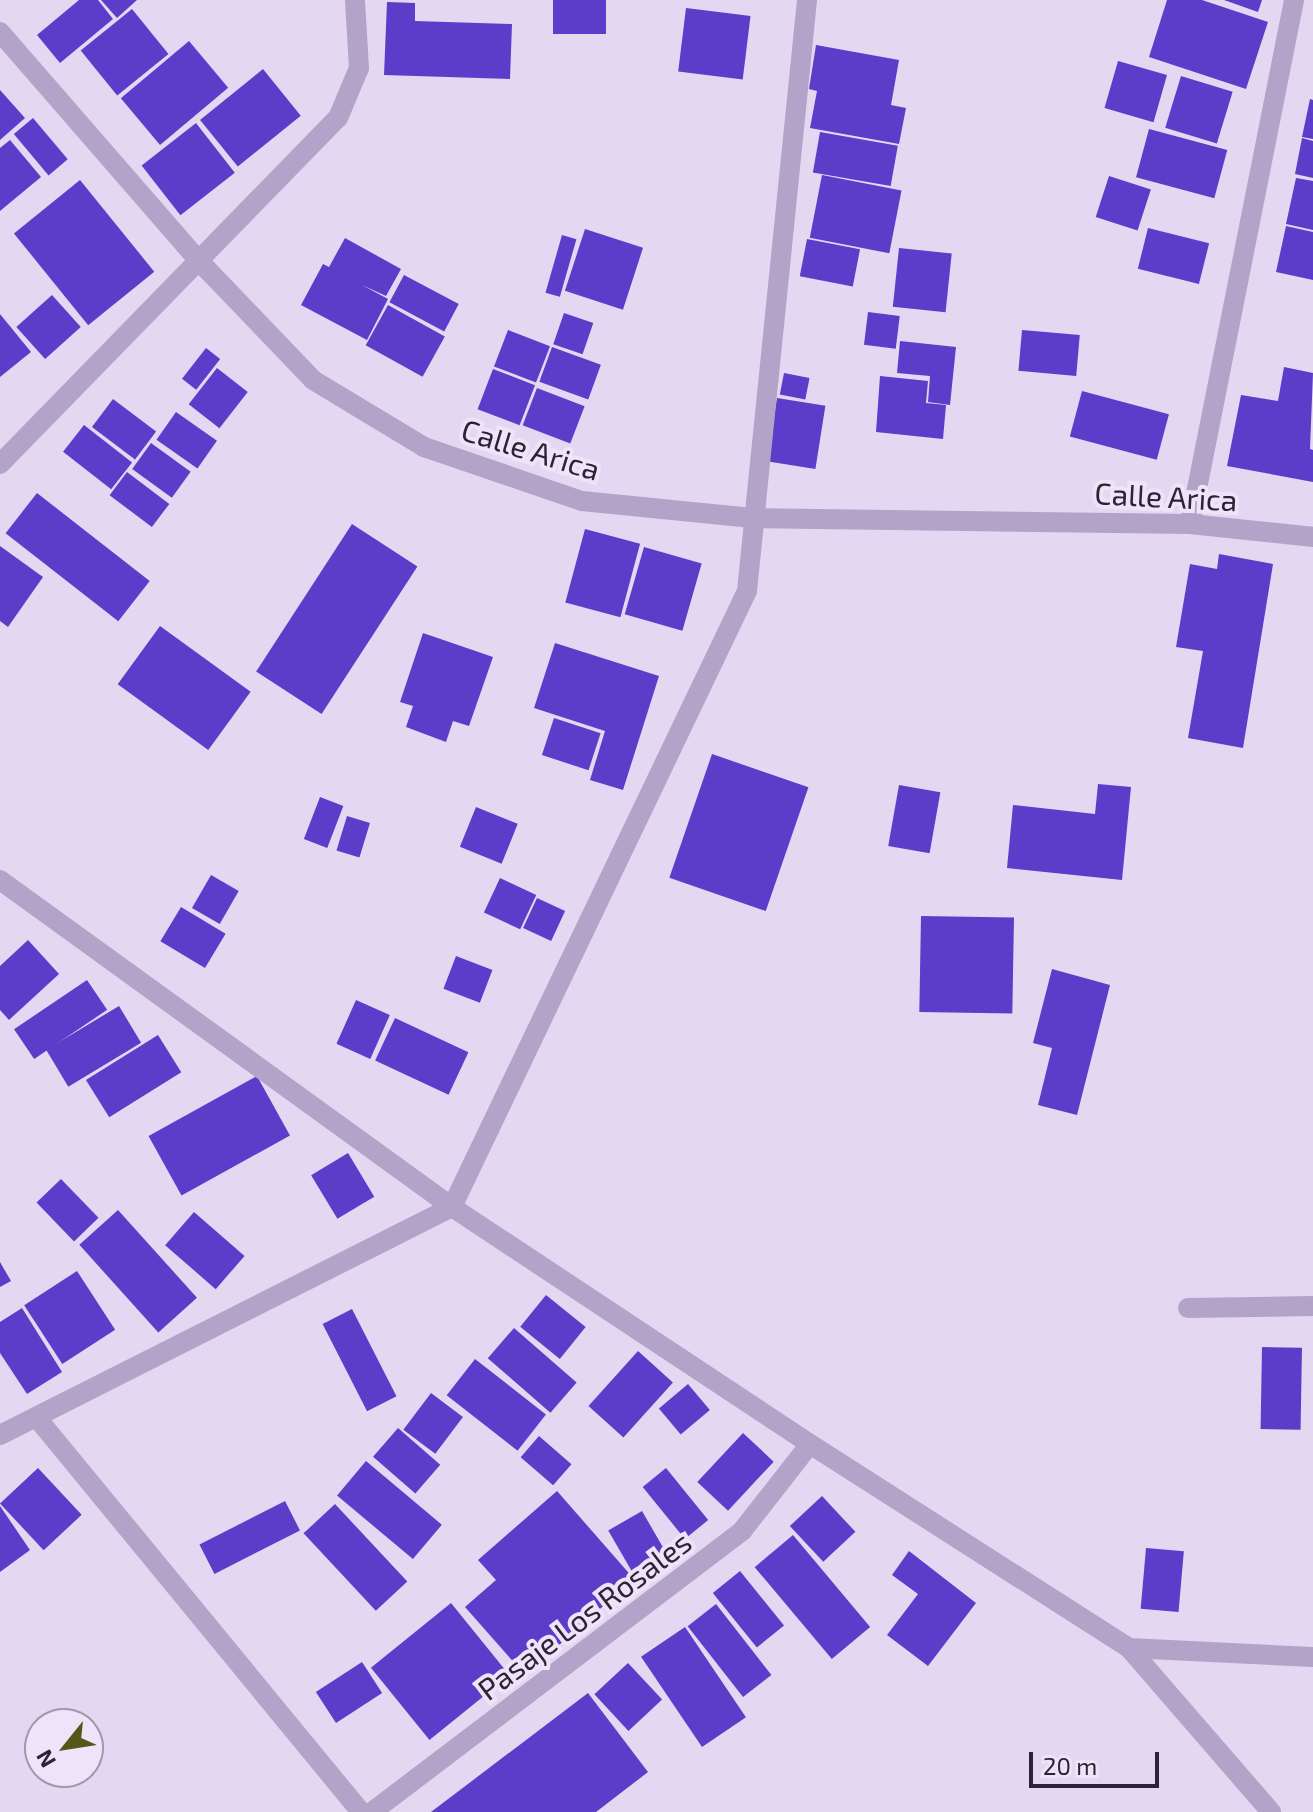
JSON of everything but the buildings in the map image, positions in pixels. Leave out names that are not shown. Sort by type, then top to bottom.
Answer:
[{"type":"street","points":[[0,464],[338,118],[359,68],[355,0]]},
{"type":"street","points":[[0,1435],[452,1207],[747,591],[807,0]]},
{"type":"street","points":[[1190,524],[1294,0]]},
{"type":"street","name":"Calle Arica","points":[[0,32],[200,262],[313,380],[424,447],[582,501],[752,518],[1190,524],[1313,537]]},
{"type":"street","points":[[0,880],[452,1207],[810,1444],[1129,1648],[1271,1812]]},
{"type":"street","points":[[1188,1308],[1313,1306]]},
{"type":"street","points":[[37,1418],[361,1812]]},
{"type":"street","name":"Pasaje Los Rosales","points":[[372,1812],[742,1531],[810,1444]]},
{"type":"street","points":[[1129,1648],[1313,1657]]}]
